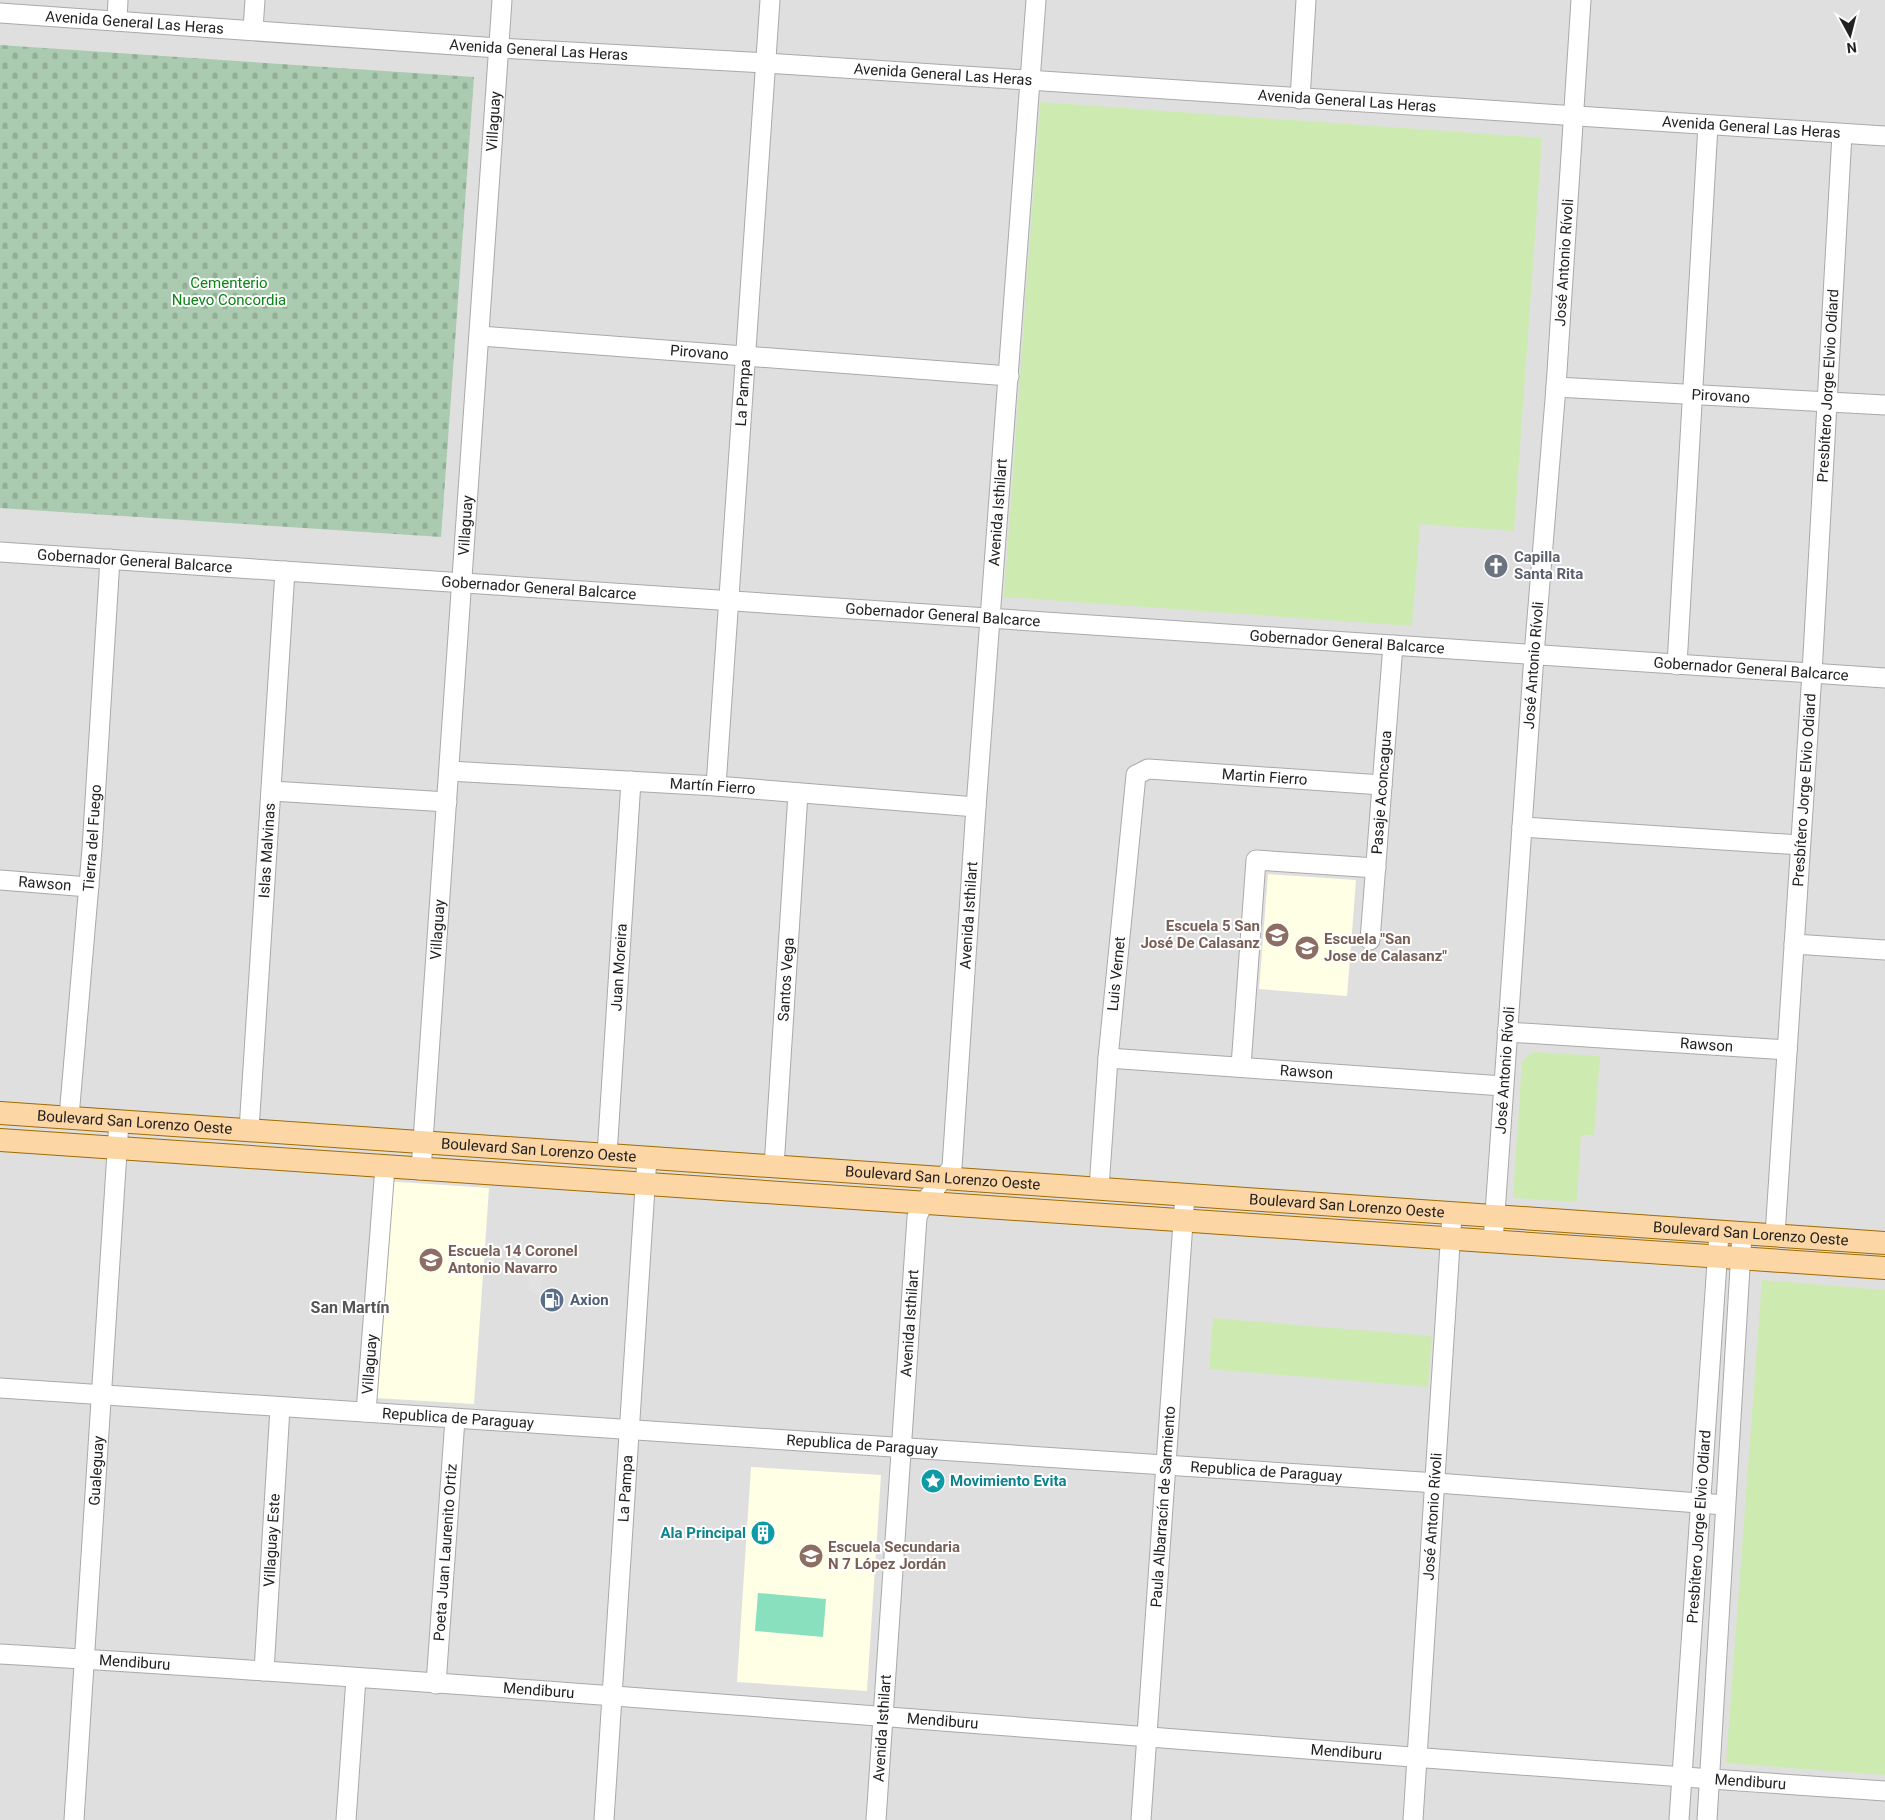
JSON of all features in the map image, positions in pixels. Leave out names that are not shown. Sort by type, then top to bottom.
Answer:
[{"type":"main road","name":"Boulevard San Lorenzo Oeste","points":[[0,1113],[1885,1244]]},
{"type":"main road","name":"Boulevard San Lorenzo Oeste","points":[[0,1140],[1885,1268]]},
{"type":"street","points":[[117,21],[118,0]]},
{"type":"street","points":[[253,29],[255,0]]},
{"type":"street","name":"Villaguay","points":[[421,1170],[447,802],[460,583],[480,336],[502,0]]},
{"type":"street","name":"La Pampa","points":[[716,786],[731,602],[770,0]]},
{"type":"street","name":"Avenida Isthilart","points":[[876,1820],[917,1217],[923,1204],[946,1178],[952,1167],[989,619],[1036,0]]},
{"type":"street","points":[[1300,99],[1306,0]]},
{"type":"street","name":"José Antonio Rívoli","points":[[1493,1242],[1534,655],[1556,387],[1572,115],[1581,0]]},
{"type":"street","name":"Avenida General Las Heras","points":[[0,13],[253,29],[498,48],[766,63],[1885,136]]},
{"type":"street","points":[[1677,664],[1708,125]]},
{"type":"street","name":"Presbítero Jorge Elvio Odiard","points":[[1775,1235],[1812,673],[1842,134]]},
{"type":"street","name":"Pirovano","points":[[480,336],[1008,376]]},
{"type":"street","name":"Pirovano","points":[[1556,387],[1885,406]]},
{"type":"street","name":"Gobernador General Balcarce","points":[[0,552],[1885,678]]},
{"type":"street","name":"Tierra del Fuego","points":[[69,1117],[88,887],[110,559]]},
{"type":"street","name":"Islas Malvinas","points":[[248,1130],[286,571]]},
{"type":"street","name":"Pasaje Aconcagua","points":[[1370,940],[1393,645]]},
{"type":"street","name":"Martin Fierro","points":[[1148,769],[1382,785]]},
{"type":"street","name":"Luis Vernet","points":[[1098,1188],[1108,1058],[1135,779],[1139,772],[1148,769]]},
{"type":"street","name":"Martín Fierro","points":[[449,771],[716,786],[976,807]]},
{"type":"street","name":"Juan Moreira","points":[[607,1155],[630,781]]},
{"type":"street","points":[[272,791],[447,802]]},
{"type":"street","name":"Santos Vega","points":[[774,1167],[798,793]]},
{"type":"street","points":[[1522,827],[1800,845]]},
{"type":"street","points":[[1241,1066],[1256,860],[1376,868]]},
{"type":"street","name":"Rawson","points":[[0,880],[88,887]]},
{"type":"street","points":[[1794,944],[1885,950]]},
{"type":"street","name":"Rawson","points":[[1507,1032],[1787,1050]]},
{"type":"street","name":"Rawson","points":[[1108,1058],[1503,1086]]},
{"type":"street","name":"Gualeguay","points":[[74,1820],[119,1121]]},
{"type":"street","name":"La Pampa","points":[[604,1820],[647,1157]]},
{"type":"street","name":"Villaguay","points":[[366,1412],[384,1167]]},
{"type":"street","name":"Paula Albarracín de Sarmiento","points":[[1141,1820],[1185,1194]]},
{"type":"street","name":"José Antonio Rívoli","points":[[1414,1820],[1437,1483],[1452,1214]]},
{"type":"street","name":"Presbítero Jorge Elvio Odiard","points":[[1679,1820],[1719,1233]]},
{"type":"street","name":"Presbítero Jorge Elvio Odiard","points":[[1707,1820],[1711,1779],[1725,1505],[1742,1234]]},
{"type":"street","name":"Republica de Paraguay","points":[[0,1388],[1437,1483],[1725,1505]]},
{"type":"street","name":"Villaguay Este","points":[[264,1671],[280,1408]]},
{"type":"street","name":"Poeta Juan Laurenito Ortiz","points":[[436,1684],[454,1419]]},
{"type":"street","name":"Mendiburu","points":[[0,1654],[613,1695],[883,1718],[1885,1791]]},
{"type":"street","points":[[346,1820],[356,1678]]},
{"type":"shaded area","points":[[0,0],[1885,0],[1885,1820],[0,1820]]},
{"type":"shaded area","name":"Escuela \"San Jose de Calasanz\"","points":[[1268,874],[1356,880],[1347,996],[1259,989]]},
{"type":"shaded area","name":"Escuela 14 Coronel Antonio Navarro","points":[[384,1181],[489,1188],[474,1404],[376,1398]]},
{"type":"shaded area","points":[[532,1260],[543,1265],[540,1296],[528,1290]]},
{"type":"shaded area","name":"Escuela Secundaria N 7 López Jordán","points":[[751,1467],[881,1475],[867,1691],[737,1682]]},
{"type":"green space","name":"Cementerio Nuevo Concordia","points":[[0,45],[474,77],[441,537],[0,508]]},
{"type":"green space","points":[[1040,102],[1542,138],[1514,531],[1420,524],[1412,626],[1004,597]]},
{"type":"green space","points":[[1533,1052],[1600,1056],[1594,1135],[1581,1135],[1577,1202],[1513,1198],[1522,1061]]},
{"type":"green space","points":[[1762,1280],[1885,1290],[1885,1775],[1726,1763]]},
{"type":"green space","points":[[1213,1318],[1432,1336],[1428,1387],[1209,1369]]},
{"type":"green space","points":[[758,1593],[826,1599],[823,1637],[755,1631]]},
{"type":"place","name":"Capilla Santa Rita","points":[[1496,566]]},
{"type":"place","name":"Escuela 5 San José De Calasanz","points":[[1277,935]]},
{"type":"place","name":"Escuela \"San Jose de Calasanz\"","points":[[1307,948]]},
{"type":"place","name":"Escuela 14 Coronel Antonio Navarro","points":[[431,1260]]},
{"type":"place","name":"Axion","points":[[552,1300]]},
{"type":"place","name":"Movimiento Evita","points":[[933,1481]]},
{"type":"place","name":"Ala Principal","points":[[763,1533]]},
{"type":"place","name":"Escuela Secundaria N 7 López Jordán","points":[[811,1556]]},
{"type":"district","name":"San Martín","points":[[350,1307]]}]
